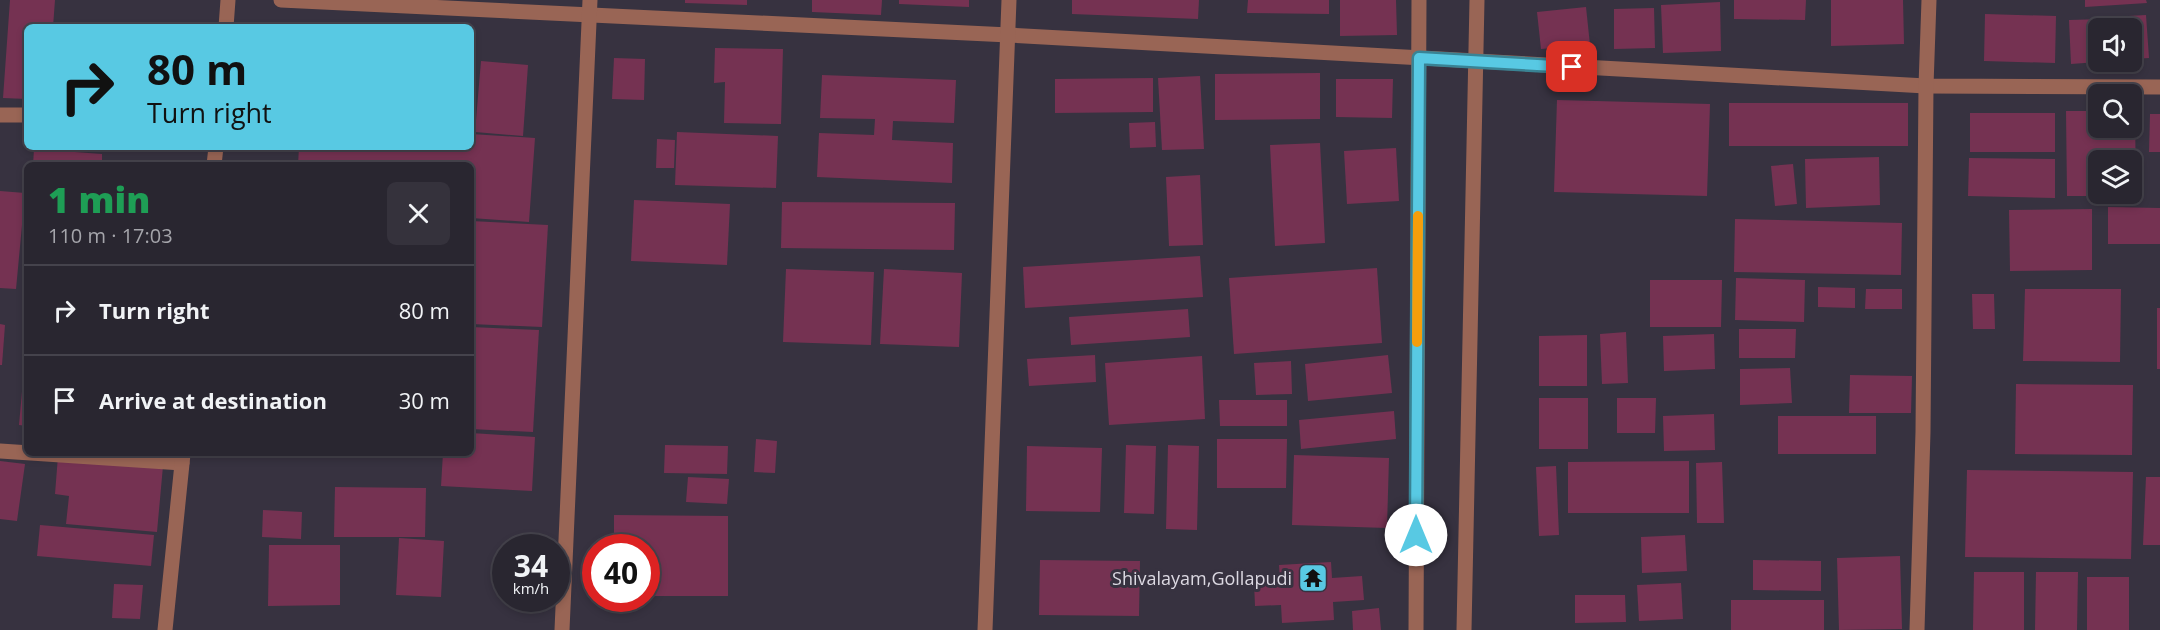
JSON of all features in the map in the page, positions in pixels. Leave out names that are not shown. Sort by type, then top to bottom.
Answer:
[{"type":"street","points":[[226,24],[228,0]]},
{"type":"street","points":[[281,0],[590,7],[1009,35],[1926,86],[2160,87]]},
{"type":"street","points":[[985,630],[1009,0]]},
{"type":"street","points":[[1416,630],[1419,0]]},
{"type":"street","points":[[1464,630],[1477,0]]},
{"type":"street","points":[[1917,630],[1923,432],[1926,86],[1929,0]]},
{"type":"street","points":[[562,630],[590,7]]},
{"type":"street","points":[[0,115],[24,116]]},
{"type":"street","points":[[0,451],[24,452]]},
{"type":"street","points":[[130,456],[182,458],[165,630]]},
{"type":"building","points":[[10,0],[55,0],[53,24],[24,24],[24,99],[3,98]]},
{"type":"building","points":[[685,0],[747,0],[747,5],[685,3]]},
{"type":"building","points":[[812,0],[882,0],[881,15],[812,12]]},
{"type":"building","points":[[899,0],[969,0],[969,7],[899,4]]},
{"type":"building","points":[[1072,0],[1199,0],[1198,19],[1072,14]]},
{"type":"building","points":[[1248,0],[1329,0],[1329,14],[1247,13]]},
{"type":"building","points":[[1340,0],[1396,0],[1397,35],[1340,36]]},
{"type":"building","points":[[1734,0],[1806,0],[1805,20],[1734,19]]},
{"type":"building","points":[[1831,0],[1903,0],[1904,44],[1831,46]]},
{"type":"building","points":[[2085,0],[2146,0],[2147,3],[2085,7]]},
{"type":"building","points":[[1720,2],[1721,51],[1663,53],[1661,5]]},
{"type":"building","points":[[1586,7],[1590,45],[1541,49],[1537,12]]},
{"type":"building","points":[[1654,8],[1655,48],[1614,49],[1614,9]]},
{"type":"building","points":[[1985,14],[2056,16],[2055,63],[1984,61]]},
{"type":"building","points":[[2146,15],[2149,58],[2142,58],[2142,18],[2111,17]]},
{"type":"building","points":[[2088,19],[2088,63],[2071,64],[2069,20]]},
{"type":"building","points":[[715,48],[783,49],[781,124],[724,123],[725,82],[714,83]]},
{"type":"building","points":[[614,58],[645,59],[644,100],[612,99]]},
{"type":"building","points":[[481,61],[528,65],[523,136],[475,132]]},
{"type":"building","points":[[1320,73],[1320,119],[1215,120],[1215,74]]},
{"type":"building","points":[[822,75],[956,80],[954,123],[893,121],[892,140],[953,143],[952,183],[817,177],[819,133],[874,135],[875,119],[820,118]]},
{"type":"building","points":[[1200,76],[1204,149],[1162,150],[1158,78]]},
{"type":"building","points":[[1153,78],[1153,112],[1055,113],[1055,79]]},
{"type":"building","points":[[1336,79],[1393,79],[1392,118],[1336,117]]},
{"type":"building","points":[[1557,100],[1710,104],[1707,196],[1554,192]]},
{"type":"building","points":[[1729,103],[1908,103],[1908,146],[1729,146]]},
{"type":"building","points":[[2066,111],[2088,111],[2088,138],[2135,138],[2135,150],[2088,150],[2088,196],[2067,196]]},
{"type":"building","points":[[1970,113],[2055,113],[2055,152],[1970,152]]},
{"type":"building","points":[[2150,114],[2160,114],[2160,152],[2149,152]]},
{"type":"building","points":[[1155,122],[1156,147],[1130,148],[1129,123]]},
{"type":"building","points":[[677,132],[778,136],[776,188],[675,185]]},
{"type":"building","points":[[474,134],[535,138],[529,222],[474,218],[474,162],[298,162],[299,150],[474,150]]},
{"type":"building","points":[[657,139],[675,140],[674,168],[656,168]]},
{"type":"building","points":[[1320,143],[1325,243],[1275,246],[1270,145]]},
{"type":"building","points":[[1396,148],[1399,201],[1347,204],[1344,151]]},
{"type":"building","points":[[34,150],[102,154],[102,162],[33,162]]},
{"type":"building","points":[[1879,157],[1880,205],[1806,208],[1805,159]]},
{"type":"building","points":[[1969,158],[2055,159],[2055,198],[1968,196]]},
{"type":"building","points":[[1793,164],[1797,204],[1775,206],[1771,166]]},
{"type":"building","points":[[1200,175],[1203,245],[1169,246],[1166,177]]},
{"type":"building","points":[[0,191],[24,193],[16,289],[0,288]]},
{"type":"building","points":[[634,200],[730,204],[727,265],[631,261]]},
{"type":"building","points":[[782,202],[955,203],[954,250],[781,248]]},
{"type":"building","points":[[2108,207],[2160,208],[2160,244],[2108,244]]},
{"type":"building","points":[[2092,209],[2092,270],[2010,271],[2009,210]]},
{"type":"building","points":[[1735,219],[1902,223],[1901,275],[1734,272]]},
{"type":"building","points":[[474,221],[548,225],[542,327],[474,324]]},
{"type":"building","points":[[1200,256],[1203,297],[1025,308],[1023,267]]},
{"type":"building","points":[[1377,268],[1382,343],[1234,354],[1229,278]]},
{"type":"building","points":[[786,269],[874,272],[871,345],[783,342]]},
{"type":"building","points":[[884,269],[962,273],[959,347],[880,344]]},
{"type":"building","points":[[1736,278],[1805,280],[1804,322],[1735,320]]},
{"type":"building","points":[[1650,280],[1722,280],[1721,327],[1650,327]]},
{"type":"building","points":[[1818,287],[1855,288],[1855,308],[1818,307]]},
{"type":"building","points":[[1866,289],[1902,289],[1902,309],[1865,309]]},
{"type":"building","points":[[2025,289],[2121,289],[2120,362],[2023,361]]},
{"type":"building","points":[[1972,294],[1994,294],[1995,329],[1973,329]]},
{"type":"building","points":[[2157,308],[2160,308],[2160,369],[2157,369]]},
{"type":"building","points":[[1188,309],[1190,337],[1071,345],[1069,317]]},
{"type":"building","points":[[0,324],[5,325],[2,365],[0,365]]},
{"type":"building","points":[[474,327],[539,330],[533,432],[474,429]]},
{"type":"building","points":[[1739,329],[1796,329],[1795,358],[1739,358]]},
{"type":"building","points":[[1626,332],[1628,383],[1602,384],[1600,334]]},
{"type":"building","points":[[1714,334],[1715,369],[1664,371],[1663,336]]},
{"type":"building","points":[[1587,335],[1587,386],[1539,386],[1539,336]]},
{"type":"building","points":[[1095,355],[1096,382],[1029,386],[1027,359]]},
{"type":"building","points":[[1388,355],[1392,393],[1308,401],[1305,364]]},
{"type":"building","points":[[1202,356],[1205,419],[1109,425],[1105,363]]},
{"type":"building","points":[[1291,361],[1292,394],[1256,395],[1254,363]]},
{"type":"building","points":[[1790,368],[1792,403],[1740,405],[1740,369]]},
{"type":"building","points":[[24,369],[24,426],[19,425]]},
{"type":"building","points":[[1850,375],[1912,376],[1911,413],[1849,413]]},
{"type":"building","points":[[2016,384],[2133,385],[2132,455],[2015,454]]},
{"type":"building","points":[[1539,398],[1588,398],[1588,449],[1539,449]]},
{"type":"building","points":[[1617,398],[1656,398],[1655,433],[1617,433]]},
{"type":"building","points":[[1219,400],[1287,400],[1287,426],[1220,426]]},
{"type":"building","points":[[1394,411],[1396,439],[1301,449],[1299,420]]},
{"type":"building","points":[[1714,414],[1715,450],[1664,451],[1663,416]]},
{"type":"building","points":[[1778,416],[1876,416],[1876,454],[1778,454]]},
{"type":"building","points":[[474,433],[535,437],[532,491],[441,486],[443,456],[474,456]]},
{"type":"building","points":[[756,439],[777,441],[775,473],[754,472]]},
{"type":"building","points":[[1217,439],[1287,439],[1286,488],[1217,488]]},
{"type":"building","points":[[665,445],[728,446],[727,474],[664,473]]},
{"type":"building","points":[[1126,445],[1156,446],[1154,514],[1124,513]]},
{"type":"building","points":[[1168,445],[1199,446],[1197,530],[1166,529]]},
{"type":"building","points":[[1027,446],[1102,448],[1100,512],[1026,511]]},
{"type":"building","points":[[1294,455],[1389,458],[1387,528],[1292,525]]},
{"type":"building","points":[[58,456],[163,466],[157,532],[66,524],[69,496],[55,494]]},
{"type":"building","points":[[0,461],[25,464],[17,521],[0,519]]},
{"type":"building","points":[[1689,461],[1689,513],[1568,513],[1568,462]]},
{"type":"building","points":[[1722,462],[1724,523],[1697,523],[1696,463]]},
{"type":"building","points":[[1556,466],[1559,535],[1539,536],[1536,467]]},
{"type":"building","points":[[1967,470],[2133,472],[2131,559],[1965,557]]},
{"type":"building","points":[[688,477],[729,479],[727,504],[686,502]]},
{"type":"building","points":[[2146,477],[2160,477],[2160,545],[2143,545]]},
{"type":"building","points":[[335,487],[426,488],[425,537],[334,537]]},
{"type":"building","points":[[263,510],[302,512],[301,539],[262,537]]},
{"type":"building","points":[[614,515],[728,516],[728,596],[660,596],[660,534],[614,534]]},
{"type":"building","points":[[40,525],[154,535],[151,566],[37,556]]},
{"type":"building","points":[[1685,535],[1687,571],[1642,573],[1641,537]]},
{"type":"building","points":[[399,538],[444,541],[441,597],[396,595]]},
{"type":"building","points":[[269,545],[340,545],[340,605],[268,606]]},
{"type":"building","points":[[1900,556],[1902,629],[1839,630],[1837,558]]},
{"type":"building","points":[[1040,560],[1140,561],[1139,616],[1039,615]]},
{"type":"building","points":[[1753,560],[1821,561],[1821,591],[1753,590]]},
{"type":"building","points":[[1331,562],[1332,578],[1362,576],[1364,600],[1333,602],[1334,620],[1282,623],[1281,605],[1255,606],[1254,582],[1280,581],[1279,565]]},
{"type":"building","points":[[1974,572],[2024,572],[2024,630],[1973,630]]},
{"type":"building","points":[[2036,572],[2078,572],[2077,630],[2035,630]]},
{"type":"building","points":[[2087,577],[2129,577],[2129,630],[2087,630]]},
{"type":"building","points":[[1681,583],[1683,619],[1639,621],[1637,585]]},
{"type":"building","points":[[114,584],[143,585],[140,619],[112,618]]},
{"type":"building","points":[[1575,595],[1625,595],[1626,622],[1575,623]]},
{"type":"building","points":[[1731,600],[1824,600],[1824,630],[1731,630]]},
{"type":"building","points":[[1379,608],[1381,630],[1353,630],[1352,611]]},
{"type":"slow traffic","points":[[1417,342],[1418,216]]},
{"type":"place","name":"Shivalayam,Gollapudi","points":[[1313,578]]},
{"type":"route","points":[[1416,535],[1419,58],[1572,67]]}]
